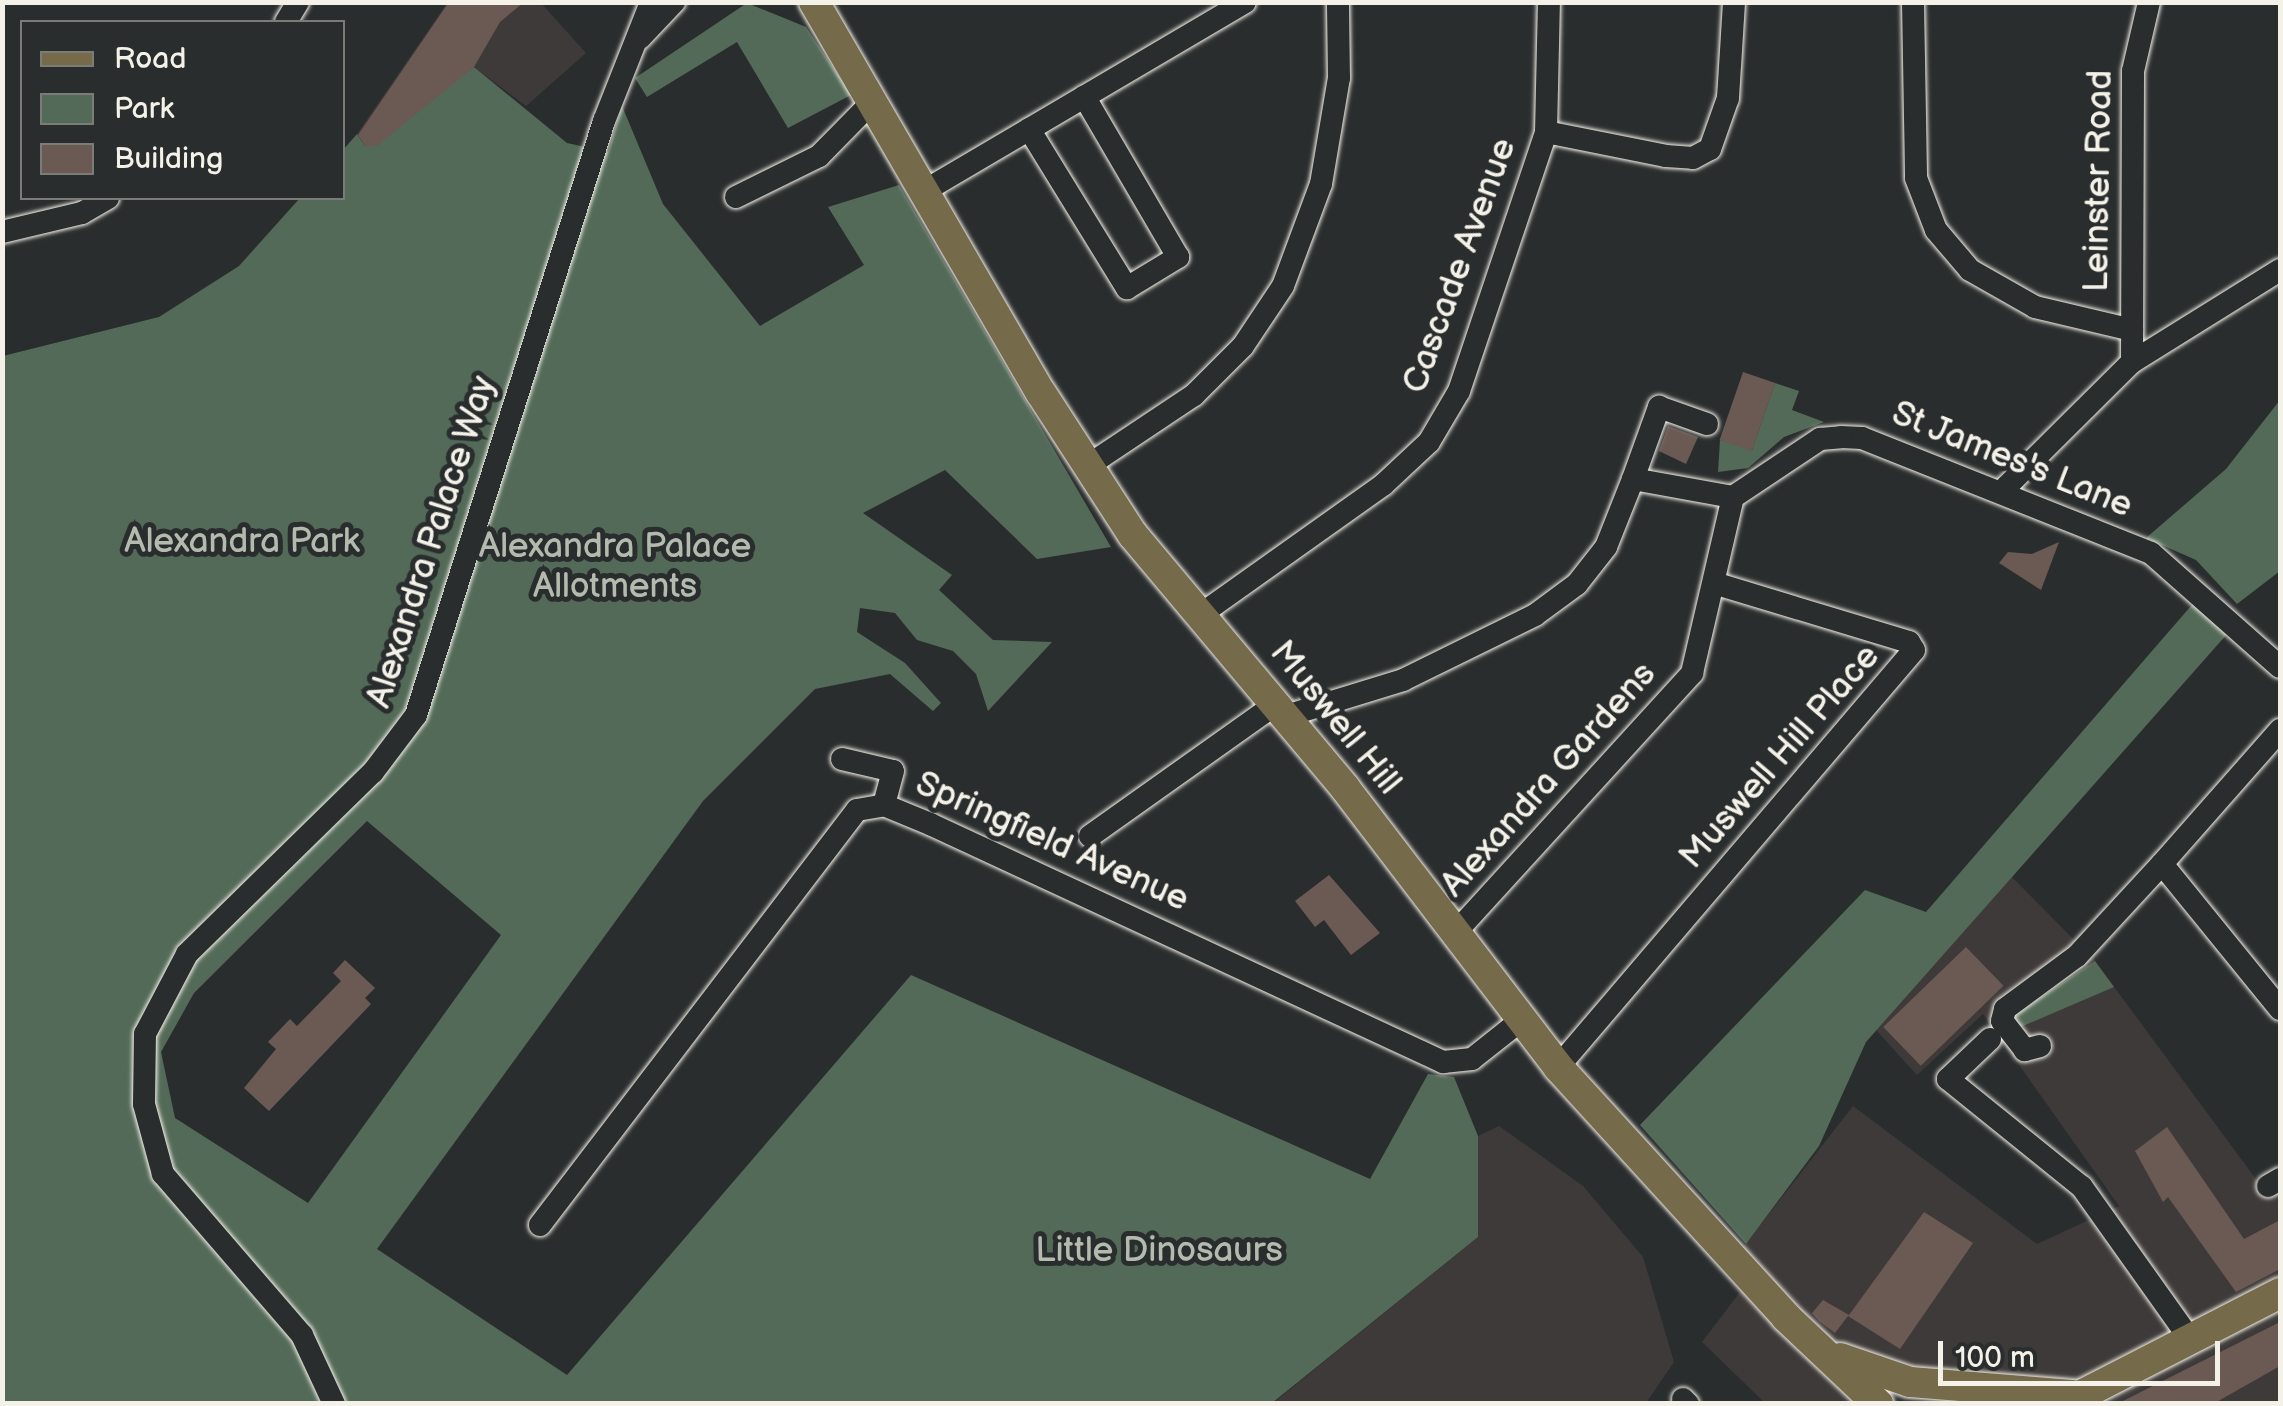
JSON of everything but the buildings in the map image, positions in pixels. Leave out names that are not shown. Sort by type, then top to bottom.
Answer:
[{"type":"main road","name":"Muswell Hill","points":[[796,2],[856,70]]},
{"type":"main road","name":"Muswell Hill","points":[[814,2],[1086,467],[1200,615],[1281,710],[1558,1067],[1786,1317],[1832,1356],[1878,1404]]},
{"type":"main road","points":[[2068,1399],[2280,1293]]},
{"type":"main road","name":"Muswell Hill","points":[[1832,1356],[1900,1393],[2068,1399]]},
{"type":"street","name":"Alexandra Palace Way","points":[[334,1404],[302,1336],[163,1174],[144,1104],[145,1034],[187,954],[381,764],[416,715],[604,121],[651,2]]},
{"type":"street","name":"Alexandra Palace Way","points":[[640,38],[674,2]]},
{"type":"street","points":[[926,190],[1245,2]]},
{"type":"street","points":[[1086,467],[1194,395],[1242,346],[1283,286],[1321,184],[1339,78],[1338,2]]},
{"type":"street","name":"Cascade Avenue","points":[[1200,615],[1383,485],[1429,442],[1458,391],[1546,132],[1548,2]]},
{"type":"street","points":[[1546,132],[1666,156],[1693,158],[1710,149],[1728,98],[1734,2]]},
{"type":"street","points":[[1913,2],[1916,178],[1936,230],[1970,270],[2034,307],[2132,330]]},
{"type":"street","name":"Leinster Road","points":[[2132,362],[2133,72],[2149,2]]},
{"type":"street","points":[[1029,129],[1127,288],[1178,257],[1084,96]]},
{"type":"street","points":[[736,197],[819,156],[874,100]]},
{"type":"street","points":[[2,232],[82,213],[105,200]]},
{"type":"street","points":[[2002,492],[2132,362],[2280,270]]},
{"type":"street","points":[[1090,836],[1281,710],[1403,680],[1535,615],[1578,584],[1606,546],[1659,407],[1706,424]]},
{"type":"street","name":"St James's Lane","points":[[1733,497],[1820,439],[1841,437],[2002,492],[2174,566],[2280,666]]},
{"type":"street","points":[[1633,479],[1733,497]]},
{"type":"street","name":"Alexandra Gardens","points":[[1456,934],[1682,689],[1717,584],[1733,497]]},
{"type":"street","name":"Muswell Hill Place","points":[[1558,1067],[1914,650],[1717,584]]},
{"type":"street","points":[[2040,1046],[2025,1050],[2002,1021],[2005,1009],[2077,956],[2280,730]]},
{"type":"street","points":[[842,759],[892,770],[884,806]]},
{"type":"street","name":"Springfield Avenue","points":[[540,1225],[842,824],[858,810],[884,806],[1444,1062],[1472,1059],[1520,1021]]},
{"type":"street","points":[[2162,864],[2280,1009]]},
{"type":"street","points":[[1990,1039],[1948,1079],[2082,1187],[2190,1338]]},
{"type":"shaded area","points":[[447,3],[541,3],[586,53],[526,106],[474,67],[365,146],[357,134]]},
{"type":"shaded area","points":[[2010,875],[2095,961],[2264,1190],[2280,1182],[2280,1403],[2064,1403],[1836,1357],[1878,1403],[1765,1403],[1702,1342],[1750,1279],[1733,1260],[1853,1106],[2037,1244],[2119,1206],[1983,1014],[1917,1075],[1876,1030]]},
{"type":"shaded area","points":[[1499,1126],[1583,1186],[1643,1257],[1674,1362],[1646,1403],[1272,1404],[1478,1237],[1478,1136]]},
{"type":"green space","points":[[747,3],[806,27],[851,95],[788,128],[737,42],[647,97],[635,78]]},
{"type":"green space","name":"Alexandra Park","points":[[474,67],[567,143],[608,152],[622,106],[663,204],[760,326],[864,265],[828,207],[899,185],[1111,547],[1037,559],[945,470],[863,513],[952,575],[939,590],[993,640],[1052,642],[988,711],[976,674],[953,651],[917,640],[895,613],[860,608],[857,632],[905,663],[941,703],[933,711],[890,674],[815,689],[703,801],[377,1249],[567,1375],[911,975],[1370,1179],[1428,1074],[1454,1077],[1478,1136],[1478,1237],[1272,1403],[3,1404],[3,356],[159,317],[239,266],[298,200],[345,200],[345,148],[357,134],[365,146]],"holes":[[[367,821],[501,935],[308,1203],[175,1118],[161,1052],[194,993]]]},
{"type":"green space","points":[[1775,383],[1799,391],[1792,410],[1824,422],[1784,437],[1748,468],[1718,472],[1720,440],[1752,450]]},
{"type":"green space","points":[[2280,400],[2280,571],[2237,604],[2196,560],[2146,538],[2226,469]]},
{"type":"green space","points":[[2197,599],[2228,633],[1866,1042],[1819,1146],[1746,1244],[1640,1125],[1865,890],[1926,912]]},
{"type":"green space","points":[[2095,961],[2114,987],[2016,1029],[2015,1015]]},
{"type":"park label","name":"Alexandra Palace Allotments","points":[[615,567]]},
{"type":"park label","name":"Little Dinosaurs","points":[[1159,1251]]}]
